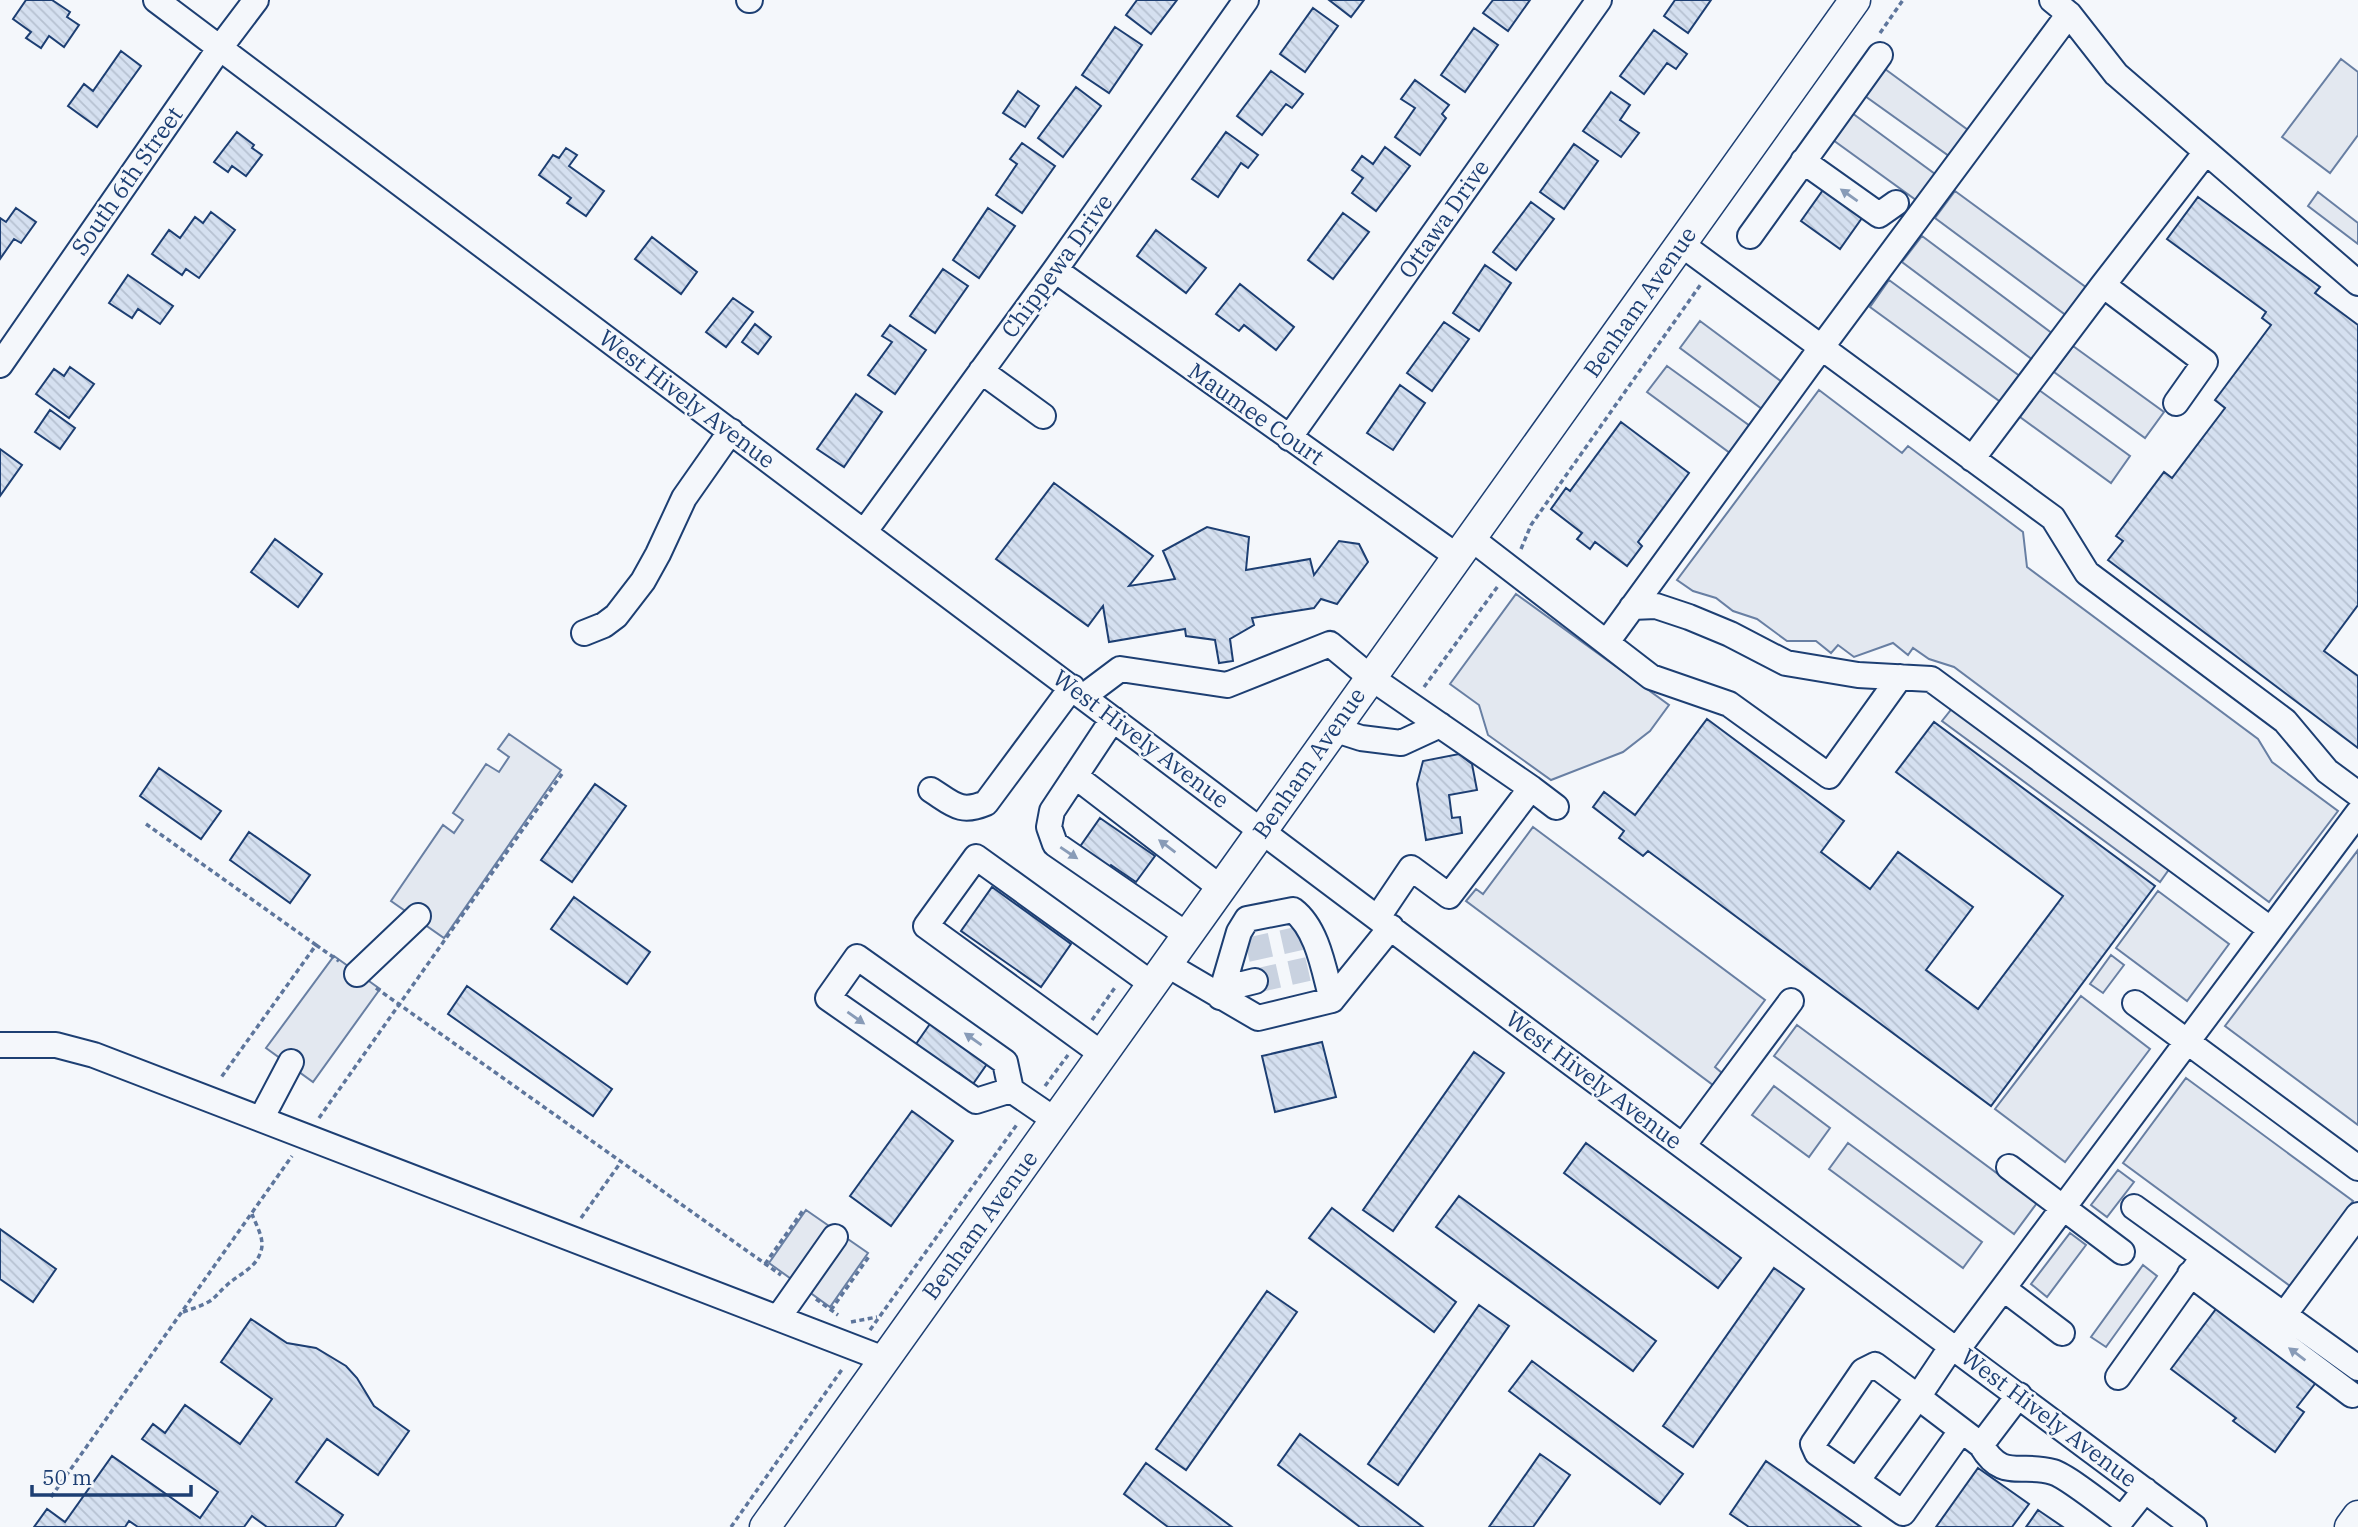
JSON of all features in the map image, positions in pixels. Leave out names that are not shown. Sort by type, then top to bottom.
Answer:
[{"type":"main road","name":"Benham Avenue","points":[[765,1527],[884,1359],[1044,1112],[1091,1046],[1149,972],[1187,935],[1855,0]]},
{"type":"main road","points":[[2350,1527],[2358,1517]]},
{"type":"street","name":"West Hively Avenue","points":[[156,0],[2192,1526]]},
{"type":"street","name":"South 6th Street","points":[[0,365],[219,49],[256,0]]},
{"type":"street","name":"Chippewa Drive","points":[[865,531],[1055,270],[1246,0]]},
{"type":"street","name":"Ottawa Drive","points":[[1289,438],[1600,0]]},
{"type":"street","points":[[1607,642],[1821,348],[2061,7],[2116,74],[2358,282]]},
{"type":"street","points":[[1750,236],[1880,44]]},
{"type":"street","points":[[1972,459],[2206,152]]},
{"type":"street","points":[[1803,161],[1879,215],[1896,203]]},
{"type":"street","points":[[1681,244],[2053,519],[2087,573],[2285,721],[2327,771],[2358,794]]},
{"type":"street","name":"Maumee Court","points":[[1055,270],[1289,438],[1465,548],[1511,569],[1651,677],[1729,704],[1829,776],[1900,677]]},
{"type":"street","points":[[2103,285],[2205,362],[2176,402]]},
{"type":"street","points":[[981,372],[1043,416]]},
{"type":"street","points":[[584,633],[604,625],[616,616],[643,581],[684,498],[731,432]]},
{"type":"street","points":[[1632,607],[1656,606],[1689,617],[1730,634],[1786,663],[1858,675],[1931,679],[2270,929]]},
{"type":"street","points":[[932,790],[958,807],[971,809],[986,803],[1078,692],[1120,669],[1227,685],[1330,644],[1370,677],[1556,807]]},
{"type":"street","points":[[1114,719],[1052,811],[1049,827],[1055,844],[1187,935]]},
{"type":"street","points":[[1333,729],[1362,738],[1401,743],[1440,725]]},
{"type":"street","points":[[1075,776],[1221,888]]},
{"type":"street","points":[[1091,1046],[926,926],[976,857],[1149,972],[1222,990],[1258,1018],[1332,1000],[1384,922],[1411,868],[1449,896],[1531,788]]},
{"type":"street","points":[[1857,1481],[1917,1397],[2004,1289],[2358,813]]},
{"type":"street","points":[[1222,990],[1240,952],[1239,932],[1247,919],[1293,910],[1300,916],[1315,967],[1332,1000]]},
{"type":"street","points":[[357,974],[418,916]]},
{"type":"street","points":[[1011,1090],[976,1101],[828,998],[857,957],[1006,1062],[1011,1090],[1044,1112]]},
{"type":"street","points":[[1222,990],[1255,982]]},
{"type":"street","points":[[1683,1146],[1791,1001]]},
{"type":"street","points":[[2134,1003],[2358,1168]]},
{"type":"street","points":[[0,1045],[56,1045],[94,1055],[884,1359]]},
{"type":"street","points":[[261,1119],[290,1062]]},
{"type":"street","points":[[2009,1167],[2122,1252]]},
{"type":"street","points":[[2134,1207],[2197,1266],[2352,1395]]},
{"type":"street","points":[[2284,1315],[2358,1215]]},
{"type":"street","points":[[778,1318],[835,1237]]},
{"type":"street","points":[[2197,1266],[2284,1315],[2358,1368]]},
{"type":"street","points":[[2118,1377],[2197,1266]]},
{"type":"street","points":[[2004,1289],[2062,1333]]},
{"type":"street","points":[[2019,1395],[1971,1438],[1898,1520],[1857,1481],[1817,1454],[1813,1444],[1863,1371],[1875,1365],[1971,1438],[1991,1462],[2001,1467],[2055,1472],[2127,1523],[2145,1490]]},
{"type":"path","points":[[1880,44],[1903,0]]},
{"type":"path","points":[[1411,705],[1511,569],[1531,525],[1713,268]]},
{"type":"path","points":[[146,824],[839,1316]]},
{"type":"path","points":[[206,1098],[316,945]]},
{"type":"path","points":[[731,1527],[880,1316],[1044,1112],[1149,972]]},
{"type":"path","points":[[567,1237],[622,1161]]},
{"type":"path","points":[[765,1264],[804,1209]]},
{"type":"path","points":[[183,1312],[216,1297],[225,1286],[249,1270],[258,1259],[262,1240],[252,1213]]},
{"type":"path","points":[[831,1310],[870,1255]]},
{"type":"path","points":[[848,1322],[880,1316]]},
{"type":"shaded area","points":[[2341,59],[2358,72],[2358,135],[2330,173],[2282,137]]},
{"type":"shaded area","points":[[1885,69],[1968,130],[1949,156],[1865,96]]},
{"type":"shaded area","points":[[1852,113],[1935,174],[1916,200],[1833,140]]},
{"type":"shaded area","points":[[1955,191],[2087,288],[2067,316],[1935,218]]},
{"type":"shaded area","points":[[2318,192],[2358,223],[2358,244],[2308,206]]},
{"type":"shaded area","points":[[1922,236],[2053,334],[2033,360],[1902,262]]},
{"type":"shaded area","points":[[1889,280],[2021,377],[2002,403],[1870,307]]},
{"type":"shaded area","points":[[1700,321],[1782,382],[1762,409],[1680,348]]},
{"type":"shaded area","points":[[2073,346],[2164,412],[2145,438],[2054,372]]},
{"type":"shaded area","points":[[1667,366],[1750,426],[1730,453],[1647,392]]},
{"type":"shaded area","points":[[1819,390],[1902,453],[1908,446],[2023,532],[2027,567],[2258,739],[2272,762],[2338,811],[2269,902],[1954,667],[1929,659],[1913,648],[1908,655],[1893,643],[1854,657],[1838,645],[1831,653],[1816,641],[1787,641],[1757,619],[1733,611],[1716,598],[1693,591],[1677,580]]},
{"type":"shaded area","points":[[2039,390],[2130,456],[2111,483],[2020,417]]},
{"type":"shaded area","points":[[1516,594],[1669,705],[1650,731],[1623,752],[1551,780],[1488,735],[1479,705],[1450,684]]},
{"type":"shaded area","points":[[1954,706],[2170,868],[2160,882],[1942,721]]},
{"type":"shaded area","points":[[509,734],[561,770],[444,938],[391,901],[443,825],[454,833],[463,820],[453,813],[486,764],[499,772],[509,757],[498,749]]},
{"type":"shaded area","points":[[1533,827],[1765,1000],[1715,1067],[1722,1073],[1713,1085],[1466,901],[1476,889],[1483,894]]},
{"type":"shaded area","points":[[2358,850],[2358,1125],[2225,1026]]},
{"type":"shaded area","points":[[2158,891],[2229,944],[2187,1001],[2116,948]]},
{"type":"shaded area","points":[[2111,955],[2124,965],[2103,993],[2090,984]]},
{"type":"shaded area","points":[[334,956],[380,989],[313,1082],[266,1048]]},
{"type":"shaded area","points":[[2081,996],[2150,1049],[2065,1162],[1995,1109]]},
{"type":"shaded area","points":[[1797,1025],[2037,1203],[2014,1234],[1774,1056]]},
{"type":"shaded area","points":[[2186,1078],[2353,1201],[2290,1286],[2123,1163]]},
{"type":"shaded area","points":[[1774,1086],[1830,1128],[1809,1157],[1752,1115]]},
{"type":"shaded area","points":[[1848,1143],[1982,1242],[1963,1268],[1829,1169]]},
{"type":"shaded area","points":[[2118,1170],[2134,1182],[2107,1217],[2091,1205]]},
{"type":"shaded area","points":[[806,1210],[868,1253],[830,1307],[769,1263]]},
{"type":"shaded area","points":[[2070,1233],[2086,1245],[2047,1297],[2031,1284]]},
{"type":"shaded area","points":[[2143,1265],[2157,1276],[2106,1347],[2091,1337]]},
{"type":"building","points":[[26,0],[52,0],[70,12],[67,17],[79,25],[64,47],[49,36],[41,48],[26,38],[31,32],[13,19]]},
{"type":"building","points":[[1137,0],[1177,0],[1151,34],[1126,15]]},
{"type":"building","points":[[1329,0],[1364,0],[1351,17]]},
{"type":"building","points":[[1493,0],[1530,0],[1508,31],[1483,13]]},
{"type":"building","points":[[1675,0],[1711,0],[1688,33],[1664,16]]},
{"type":"building","points":[[1313,8],[1338,26],[1305,72],[1280,54]]},
{"type":"building","points":[[1115,27],[1142,45],[1109,93],[1082,75]]},
{"type":"building","points":[[1474,28],[1498,45],[1465,92],[1441,75]]},
{"type":"building","points":[[1654,30],[1687,54],[1676,69],[1667,63],[1644,94],[1620,76]]},
{"type":"building","points":[[121,51],[141,66],[97,127],[68,106],[84,84],[93,91]]},
{"type":"building","points":[[1271,71],[1303,94],[1292,108],[1286,104],[1262,135],[1237,116]]},
{"type":"building","points":[[1415,80],[1449,105],[1442,114],[1446,118],[1420,155],[1395,137],[1415,108],[1401,99]]},
{"type":"building","points":[[1076,87],[1101,106],[1063,157],[1038,138]]},
{"type":"building","points":[[1018,91],[1039,106],[1025,127],[1003,113]]},
{"type":"building","points":[[1611,92],[1630,105],[1620,120],[1639,133],[1621,157],[1583,131]]},
{"type":"building","points":[[237,132],[262,155],[246,176],[232,166],[228,172],[214,162]]},
{"type":"building","points":[[1226,132],[1258,155],[1248,168],[1241,163],[1218,197],[1192,179]]},
{"type":"building","points":[[1022,143],[1055,166],[1022,213],[996,195],[1017,164],[1010,159]]},
{"type":"building","points":[[1574,144],[1598,161],[1564,209],[1540,192]]},
{"type":"building","points":[[1385,147],[1410,166],[1376,211],[1352,193],[1363,178],[1352,170],[1362,156],[1373,164]]},
{"type":"building","points":[[566,148],[577,155],[569,166],[604,191],[586,216],[567,203],[571,198],[539,175],[553,155],[559,158]]},
{"type":"building","points":[[1823,190],[1862,218],[1840,249],[1801,221]]},
{"type":"building","points":[[2198,197],[2320,287],[2315,293],[2358,325],[2358,605],[2324,651],[2358,676],[2358,748],[2108,560],[2123,541],[2116,536],[2164,472],[2172,478],[2225,408],[2215,400],[2271,325],[2262,318],[2266,312],[2167,239]]},
{"type":"building","points":[[1531,202],[1554,219],[1516,270],[1493,252]]},
{"type":"building","points":[[16,208],[36,222],[21,243],[14,239],[0,259],[0,218],[6,222]]},
{"type":"building","points":[[988,208],[1015,226],[979,278],[953,260]]},
{"type":"building","points":[[211,212],[235,230],[199,278],[186,269],[182,275],[152,254],[169,230],[180,238],[195,217],[203,223]]},
{"type":"building","points":[[1343,213],[1369,232],[1333,279],[1308,260]]},
{"type":"building","points":[[1156,230],[1206,268],[1186,293],[1137,256]]},
{"type":"building","points":[[652,237],[697,272],[681,294],[635,259]]},
{"type":"building","points":[[1485,265],[1511,283],[1479,331],[1453,313]]},
{"type":"building","points":[[943,269],[968,286],[935,333],[910,316]]},
{"type":"building","points":[[128,275],[173,306],[160,324],[138,309],[132,318],[109,303]]},
{"type":"building","points":[[1240,284],[1294,327],[1276,350],[1244,325],[1239,331],[1216,314]]},
{"type":"building","points":[[733,298],[753,312],[726,347],[706,332]]},
{"type":"building","points":[[1444,322],[1469,339],[1432,391],[1407,373]]},
{"type":"building","points":[[755,324],[771,337],[758,354],[742,342]]},
{"type":"building","points":[[890,325],[926,350],[895,394],[868,375],[892,342],[882,336]]},
{"type":"building","points":[[70,367],[94,384],[69,418],[36,394],[54,369],[64,376]]},
{"type":"building","points":[[1400,385],[1425,403],[1393,450],[1367,433]]},
{"type":"building","points":[[856,394],[882,412],[844,467],[817,449]]},
{"type":"building","points":[[50,410],[75,428],[60,449],[35,432]]},
{"type":"building","points":[[1621,422],[1689,473],[1638,542],[1642,546],[1627,566],[1595,542],[1590,549],[1577,539],[1582,533],[1551,509],[1566,488],[1570,491]]},
{"type":"building","points":[[0,449],[22,465],[0,496]]},
{"type":"building","points":[[1054,483],[1153,556],[1129,586],[1175,579],[1163,551],[1207,527],[1249,537],[1246,570],[1310,559],[1314,575],[1339,541],[1359,544],[1368,562],[1337,604],[1321,599],[1314,608],[1252,618],[1254,625],[1230,639],[1233,661],[1219,663],[1215,640],[1186,636],[1185,629],[1109,642],[1103,606],[1088,626],[996,559]]},
{"type":"building","points":[[275,539],[322,574],[298,607],[251,572]]},
{"type":"building","points":[[1707,719],[1844,821],[1821,852],[1870,889],[1898,852],[1973,907],[1926,970],[1978,1009],[2063,896],[1896,772],[1934,722],[2155,886],[1991,1106],[1648,851],[1643,856],[1619,838],[1624,831],[1593,807],[1604,792],[1635,815]]},
{"type":"building","points":[[1459,754],[1472,764],[1477,790],[1449,795],[1452,818],[1460,817],[1462,833],[1426,840],[1417,784],[1423,761]]},
{"type":"building","points":[[159,768],[221,811],[201,839],[140,796]]},
{"type":"building","points":[[595,784],[626,806],[572,882],[541,860]]},
{"type":"building","points":[[1100,818],[1155,856],[1136,882],[1111,865],[1108,869],[1079,848]]},
{"type":"building","points":[[249,832],[310,875],[290,903],[230,860]]},
{"type":"building","points":[[992,887],[1071,944],[1041,987],[961,931]]},
{"type":"building","points":[[574,897],[650,952],[627,984],[551,929]]},
{"type":"building","points":[[467,986],[612,1089],[593,1116],[448,1014]]},
{"type":"building","points":[[932,1021],[987,1064],[973,1084],[959,1073],[956,1077],[916,1044]]},
{"type":"building","points":[[1322,1042],[1336,1097],[1275,1112],[1262,1056]]},
{"type":"building","points":[[1474,1052],[1504,1073],[1393,1231],[1363,1210]]},
{"type":"building","points":[[912,1111],[953,1141],[891,1226],[850,1196]]},
{"type":"building","points":[[1586,1143],[1741,1258],[1718,1288],[1564,1173]]},
{"type":"building","points":[[1459,1196],[1656,1341],[1633,1371],[1436,1227]]},
{"type":"building","points":[[1332,1208],[1456,1302],[1434,1332],[1309,1238]]},
{"type":"building","points":[[0,1229],[56,1269],[33,1302],[0,1279]]},
{"type":"building","points":[[1774,1268],[1804,1289],[1693,1447],[1663,1426]]},
{"type":"building","points":[[1267,1291],[1297,1312],[1186,1470],[1156,1449]]},
{"type":"building","points":[[2222,1301],[2321,1376],[2297,1407],[2304,1412],[2275,1452],[2233,1421],[2236,1418],[2171,1369]]},
{"type":"building","points":[[1479,1305],[1509,1326],[1398,1485],[1368,1464]]},
{"type":"building","points":[[251,1319],[287,1343],[316,1348],[346,1366],[357,1378],[374,1406],[409,1431],[378,1475],[327,1439],[296,1482],[343,1515],[335,1527],[267,1527],[252,1516],[244,1527],[138,1527],[129,1521],[125,1527],[34,1527],[47,1509],[65,1522],[112,1456],[200,1518],[218,1492],[142,1439],[153,1424],[165,1433],[185,1405],[240,1444],[272,1399],[221,1362]]},
{"type":"building","points":[[1532,1361],[1683,1474],[1660,1504],[1509,1391]]},
{"type":"building","points":[[1300,1434],[1423,1527],[1360,1527],[1278,1465]]},
{"type":"building","points":[[1540,1454],[1570,1475],[1533,1527],[1489,1527]]},
{"type":"building","points":[[1766,1461],[1861,1527],[1749,1527],[1730,1514]]},
{"type":"building","points":[[1146,1463],[1232,1527],[1168,1527],[1124,1494]]},
{"type":"building","points":[[1978,1468],[2029,1504],[2012,1527],[1936,1527]]},
{"type":"building","points":[[2038,1510],[2063,1527],[2026,1527]]},
{"type":"tunnel","points":[[1247,950],[1301,938]]},
{"type":"tunnel","points":[[1255,981],[1308,969]]}]
